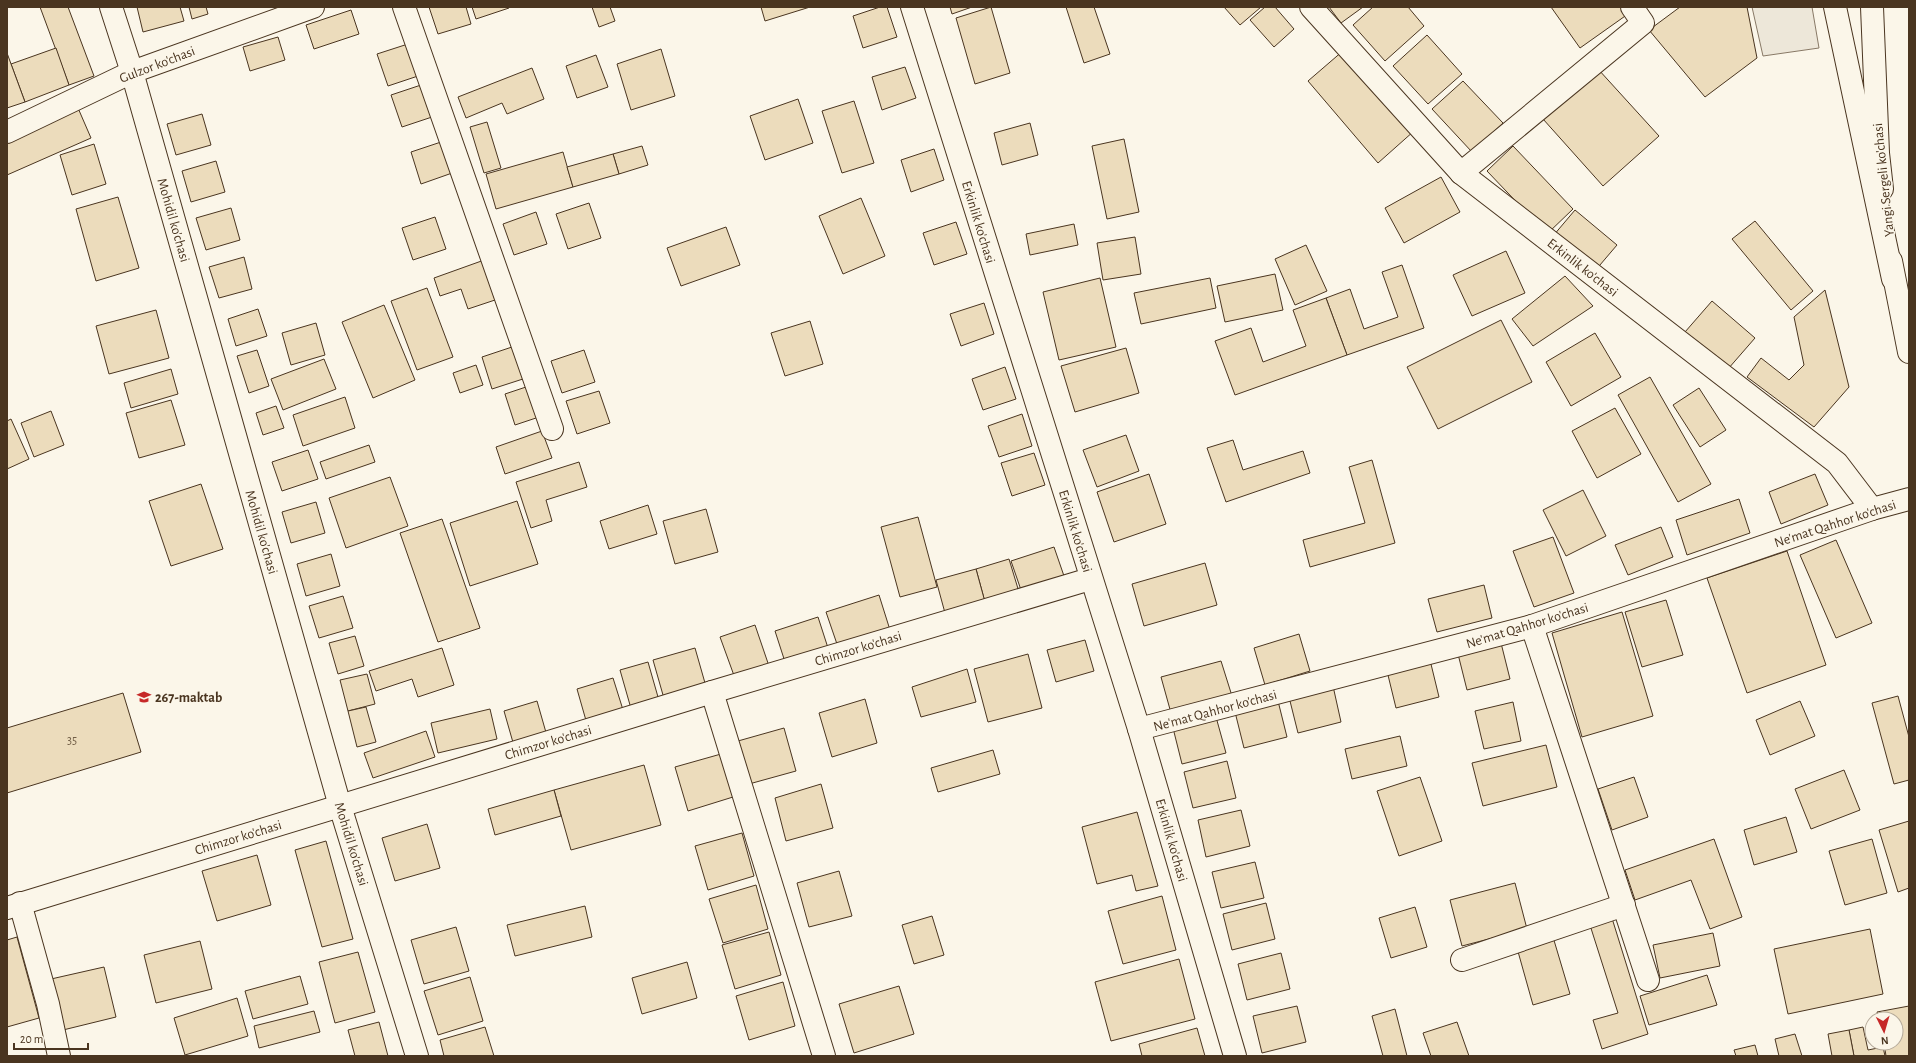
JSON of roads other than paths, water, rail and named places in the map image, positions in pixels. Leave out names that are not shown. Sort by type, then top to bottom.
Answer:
[{"type":"main road","name":"Mohidil ko'chasi","points":[[111,7],[132,72],[340,806],[418,1056]]},
{"type":"main road","name":"Gulzor ko'chasi","points":[[7,132],[132,72],[313,7]]},
{"type":"main road","points":[[404,7],[552,429]]},
{"type":"main road","name":"Erkinlik ko'chasi","points":[[912,7],[1090,579],[1139,729],[1235,1056]]},
{"type":"main road","name":"Erkinlik ko'chasi","points":[[1311,7],[1461,173],[1838,463],[1872,509]]},
{"type":"main road","points":[[1461,173],[1643,22],[1632,7]]},
{"type":"main road","points":[[1835,7],[1894,279]]},
{"type":"main road","name":"Yangi Sergeli ko'chasi","points":[[1872,7],[1878,153],[1894,279],[1909,352]]},
{"type":"main road","name":"Ne'mat Qahhor ko'chasi","points":[[1139,729],[1532,626],[1872,509],[1909,499]]},
{"type":"main road","name":"Chimzor ko'chasi","points":[[13,905],[712,692],[1090,579]]},
{"type":"main road","points":[[1532,626],[1648,980]]},
{"type":"main road","points":[[712,692],[824,1056]]},
{"type":"main road","points":[[13,905],[48,1004],[59,1056]]},
{"type":"main road","points":[[1462,960],[1624,905]]},
{"type":"place","name":"267-maktab","points":[[144,697]]}]
